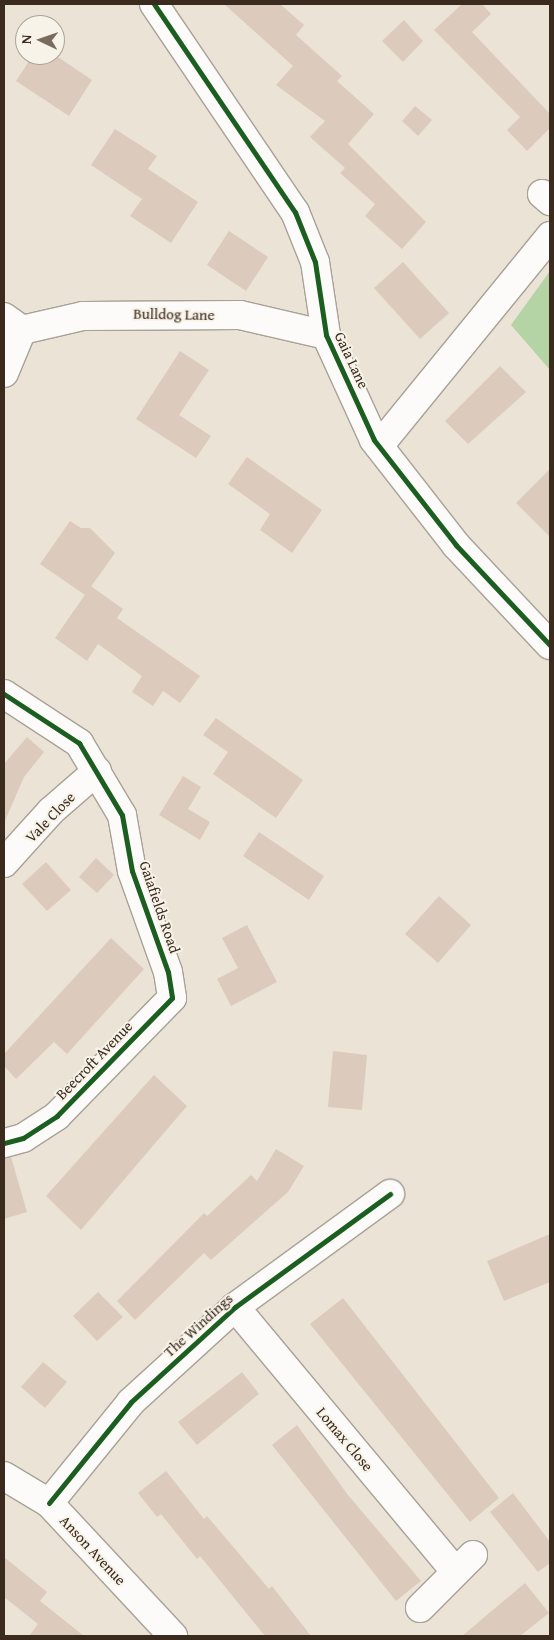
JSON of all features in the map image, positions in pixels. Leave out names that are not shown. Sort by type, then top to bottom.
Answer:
[{"type":"street","name":"Gaia Lane","points":[[154,4],[295,212],[315,262],[326,335],[379,446],[456,545],[550,645]]},
{"type":"street","points":[[379,446],[550,236]]},
{"type":"street","name":"Bulldog Lane","points":[[4,373],[13,323],[146,312],[240,315],[326,335]]},
{"type":"street","name":"Gaiafields Road","points":[[4,694],[79,743],[97,771],[122,815],[132,871],[168,972]]},
{"type":"street","name":"Vale Close","points":[[4,863],[51,811],[97,771]]},
{"type":"street","name":"Beecroft Avenue","points":[[4,1143],[24,1138],[57,1116],[172,998],[168,972]]},
{"type":"street","name":"The Windings","points":[[49,1503],[131,1402],[235,1307],[390,1194]]},
{"type":"street","name":"Lomax Close","points":[[235,1307],[464,1563],[420,1608]]},
{"type":"street","name":"Anson Avenue","points":[[4,1476],[49,1503],[173,1636]]},
{"type":"green space","points":[[550,271],[550,370],[511,325]]},
{"type":"building","points":[[224,4],[280,4],[304,25],[296,35],[342,76],[337,81],[374,114],[348,144],[426,222],[402,249],[365,216],[375,204],[340,173],[345,168],[310,137],[325,121],[276,85],[293,66]]},
{"type":"building","points":[[462,4],[482,4],[491,14],[472,32],[550,114],[550,128],[527,151],[507,130],[520,117],[434,30]]},
{"type":"building","points":[[404,20],[423,41],[403,62],[382,41]]},
{"type":"building","points":[[65,62],[92,80],[69,116],[16,81],[26,65],[65,65]]},
{"type":"building","points":[[415,106],[432,120],[418,136],[402,121]]},
{"type":"building","points":[[115,129],[157,156],[148,169],[198,202],[171,243],[130,216],[142,199],[91,165]]},
{"type":"building","points":[[229,231],[268,257],[246,291],[207,265]]},
{"type":"building","points":[[403,262],[449,313],[420,339],[374,288]]},
{"type":"building","points":[[180,351],[209,370],[179,415],[211,436],[196,458],[136,419]]},
{"type":"building","points":[[500,366],[526,392],[468,444],[445,421]]},
{"type":"building","points":[[247,457],[322,510],[292,553],[260,530],[270,514],[228,484]]},
{"type":"building","points":[[550,469],[550,537],[516,503]]},
{"type":"building","points":[[70,521],[81,528],[90,528],[115,553],[85,595],[40,564]]},
{"type":"building","points":[[91,586],[123,609],[117,618],[200,676],[180,703],[163,691],[153,706],[132,692],[142,676],[98,644],[87,661],[55,638]]},
{"type":"building","points":[[216,718],[303,780],[276,818],[213,774],[228,752],[203,735]]},
{"type":"building","points":[[27,737],[44,752],[24,777],[4,823],[4,764]]},
{"type":"building","points":[[183,776],[201,787],[188,809],[210,822],[200,840],[159,815]]},
{"type":"building","points":[[259,832],[324,876],[309,900],[243,856]]},
{"type":"building","points":[[96,858],[114,875],[97,893],[79,877]]},
{"type":"building","points":[[46,862],[71,890],[47,911],[22,884]]},
{"type":"building","points":[[439,896],[471,925],[438,963],[405,934]]},
{"type":"building","points":[[247,925],[277,982],[231,1006],[217,979],[238,968],[222,938]]},
{"type":"building","points":[[111,938],[144,969],[67,1054],[54,1042],[16,1079],[4,1066],[4,1054]]},
{"type":"building","points":[[333,1051],[367,1055],[362,1110],[328,1107]]},
{"type":"building","points":[[154,1075],[187,1106],[81,1230],[46,1196]]},
{"type":"building","points":[[276,1149],[304,1166],[288,1192],[211,1260],[204,1253],[135,1320],[117,1301],[204,1213],[207,1216],[251,1175],[257,1181]]},
{"type":"building","points":[[11,1157],[27,1212],[4,1219],[4,1158]]},
{"type":"building","points":[[550,1234],[550,1282],[504,1301],[487,1261]]},
{"type":"building","points":[[98,1292],[123,1317],[97,1341],[73,1316]]},
{"type":"building","points":[[343,1298],[499,1498],[470,1522],[310,1324]]},
{"type":"building","points":[[43,1362],[67,1382],[45,1408],[21,1387]]},
{"type":"building","points":[[242,1372],[259,1394],[197,1445],[178,1422]]},
{"type":"building","points":[[297,1425],[348,1495],[421,1581],[396,1601],[272,1445]]},
{"type":"building","points":[[166,1471],[204,1519],[207,1516],[269,1589],[272,1586],[311,1636],[265,1636],[200,1556],[197,1559],[161,1514],[157,1517],[138,1493]]},
{"type":"building","points":[[513,1493],[550,1542],[550,1563],[538,1572],[490,1512]]},
{"type":"building","points":[[4,1557],[47,1592],[40,1601],[84,1636],[29,1636],[38,1624],[4,1597]]},
{"type":"building","points":[[525,1583],[549,1613],[520,1636],[462,1636]]},
{"type":"cycle path","points":[[154,4],[295,212],[315,262],[326,335],[374,440],[456,545],[550,645]]},
{"type":"cycle path","points":[[4,694],[79,743],[122,815],[132,871],[168,972],[172,998],[57,1116],[23,1138],[4,1143]]},
{"type":"cycle path","points":[[49,1503],[131,1402],[235,1307],[390,1194]]}]
